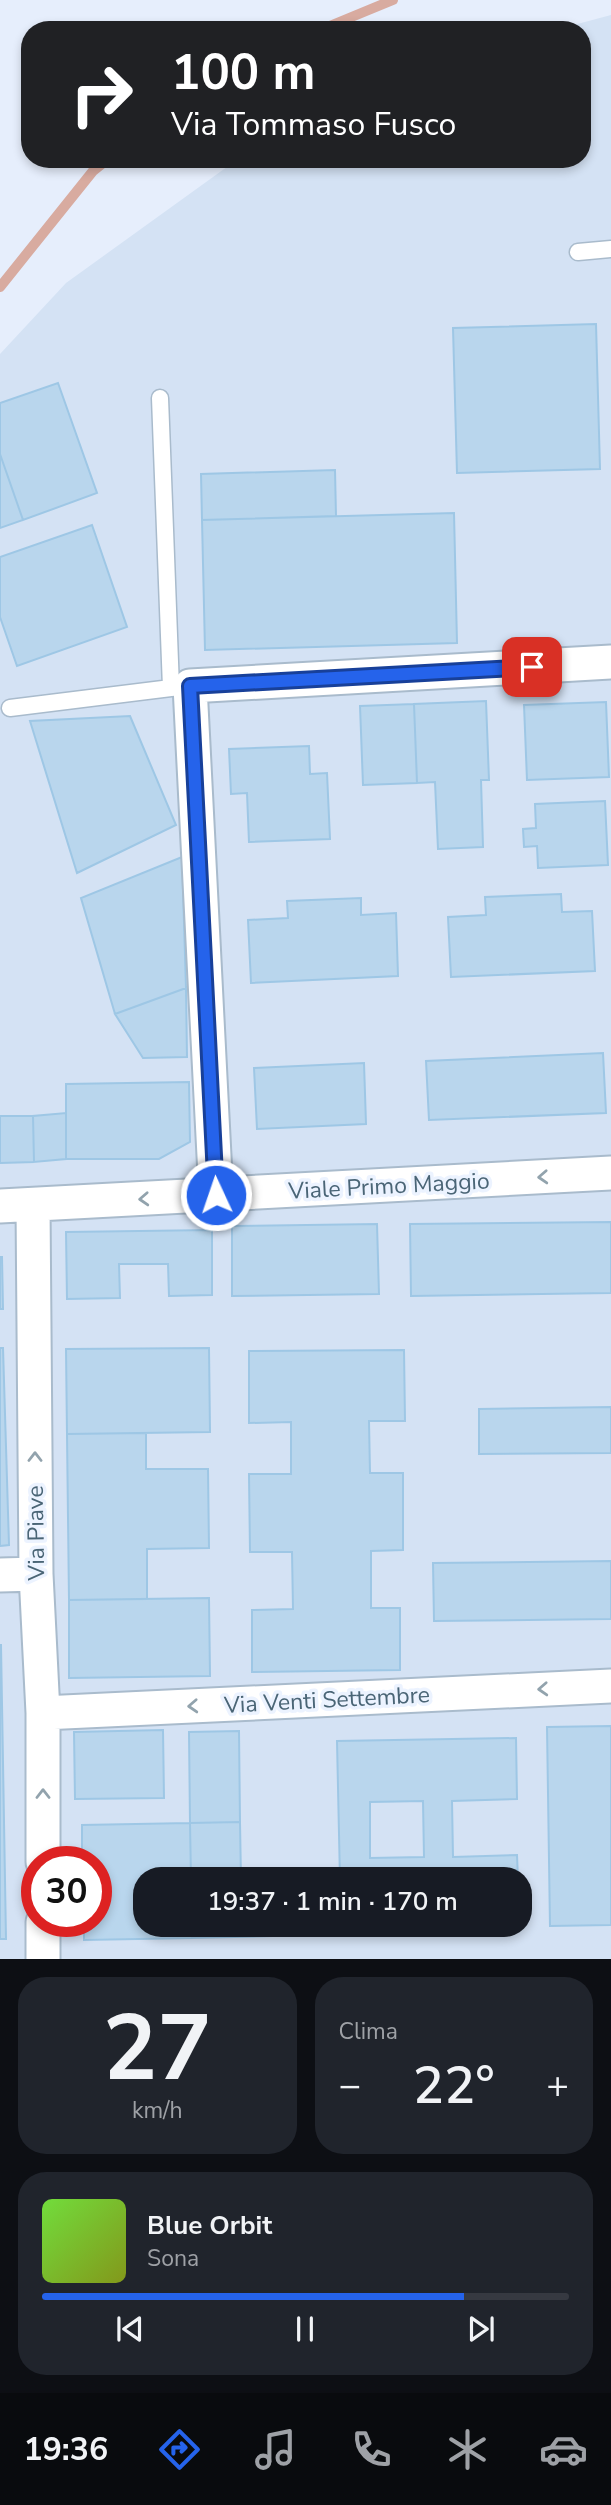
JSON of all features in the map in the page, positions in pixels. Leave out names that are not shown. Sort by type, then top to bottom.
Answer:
[{"type":"street","points":[[216,1195],[180,687],[611,663]]},
{"type":"street","name":"Viale Primo Maggio","points":[[0,1206],[611,1173]]},
{"type":"street","name":"Via Piave","points":[[33,1205],[36,1574],[43,1713],[43,1846]]},
{"type":"street","points":[[0,1575],[36,1574]]},
{"type":"street","name":"Via Venti Settembre","points":[[43,1713],[611,1686]]},
{"type":"street","points":[[43,1937],[43,1959]]},
{"type":"lane","points":[[578,252],[611,249]]},
{"type":"lane","points":[[10,708],[180,687],[160,398]]},
{"type":"shaded area","points":[[611,15],[611,1959],[0,1959],[0,354],[66,283],[226,168],[591,168],[591,21],[589,21]]},
{"type":"building","points":[[596,324],[600,469],[457,473],[453,328]]},
{"type":"building","points":[[58,383],[97,493],[23,520],[0,454],[0,403]]},
{"type":"building","points":[[0,454],[23,520],[0,528]]},
{"type":"building","points":[[335,470],[336,516],[202,520],[201,474]]},
{"type":"building","points":[[454,513],[457,643],[205,650],[202,520]]},
{"type":"building","points":[[92,525],[127,627],[17,666],[0,617],[0,557]]},
{"type":"building","points":[[486,701],[489,780],[481,780],[483,847],[438,849],[435,782],[417,783],[414,704]]},
{"type":"building","points":[[606,702],[609,777],[527,780],[524,705]]},
{"type":"building","points":[[414,704],[417,783],[363,785],[360,706]]},
{"type":"building","points":[[130,716],[176,825],[77,873],[30,721]]},
{"type":"building","points":[[309,746],[310,774],[327,773],[330,839],[249,842],[247,793],[231,794],[229,749]]},
{"type":"building","points":[[605,801],[608,865],[538,868],[537,846],[524,847],[523,829],[536,828],[535,804]]},
{"type":"building","points":[[182,857],[186,988],[115,1014],[81,898]]},
{"type":"building","points":[[561,894],[562,912],[592,911],[595,971],[451,977],[448,917],[486,915],[485,897]]},
{"type":"building","points":[[361,898],[361,915],[396,913],[398,976],[251,983],[248,920],[288,918],[287,901]]},
{"type":"building","points":[[186,988],[187,1057],[143,1058],[115,1014]]},
{"type":"building","points":[[603,1053],[606,1113],[429,1120],[426,1061]]},
{"type":"building","points":[[364,1063],[366,1124],[257,1129],[254,1068]]},
{"type":"building","points":[[189,1082],[190,1142],[159,1159],[66,1159],[66,1084]]},
{"type":"building","points":[[66,1113],[66,1159],[34,1162],[33,1116]]},
{"type":"building","points":[[0,1116],[33,1116],[34,1162],[0,1163]]},
{"type":"building","points":[[611,1222],[611,1293],[411,1296],[410,1224]]},
{"type":"building","points":[[377,1224],[379,1294],[232,1296],[232,1226]]},
{"type":"building","points":[[212,1230],[212,1295],[169,1296],[168,1264],[119,1264],[120,1298],[67,1299],[66,1232]]},
{"type":"building","points":[[2,1257],[3,1309],[0,1309]]},
{"type":"building","points":[[0,1348],[3,1348],[9,1545],[0,1546]]},
{"type":"building","points":[[209,1348],[210,1432],[67,1434],[66,1349]]},
{"type":"building","points":[[404,1350],[405,1421],[369,1421],[370,1473],[403,1473],[403,1550],[371,1551],[371,1608],[400,1608],[400,1670],[252,1672],[252,1610],[293,1609],[292,1552],[250,1552],[249,1474],[291,1474],[291,1422],[249,1423],[249,1351]]},
{"type":"building","points":[[611,1407],[611,1453],[479,1454],[479,1409]]},
{"type":"building","points":[[146,1433],[146,1469],[208,1469],[209,1548],[147,1549],[147,1599],[69,1600],[67,1434]]},
{"type":"building","points":[[611,1561],[611,1619],[434,1621],[433,1563]]},
{"type":"building","points":[[209,1598],[210,1676],[69,1678],[69,1600]]},
{"type":"building","points":[[1,1645],[6,1939],[0,1939]]},
{"type":"building","points":[[611,1726],[611,1925],[550,1926],[547,1727]]},
{"type":"building","points":[[163,1730],[164,1798],[75,1799],[74,1732]]},
{"type":"building","points":[[239,1731],[240,1822],[190,1823],[189,1732]]},
{"type":"building","points":[[516,1738],[517,1799],[452,1801],[453,1857],[517,1855],[517,1867],[340,1867],[337,1741]],"holes":[[[423,1801],[424,1857],[370,1858],[370,1802]]]},
{"type":"building","points":[[240,1822],[241,1867],[191,1867],[190,1823]]},
{"type":"building","points":[[190,1823],[191,1867],[133,1867],[133,1937],[192,1938],[84,1940],[84,1937],[112,1937],[112,1846],[82,1846],[82,1825]]},
{"type":"waterway","points":[[342,21],[393,0]]},
{"type":"waterway","points":[[0,287],[97,168]]},
{"type":"route","points":[[216,1195],[190,686],[532,667]]}]
